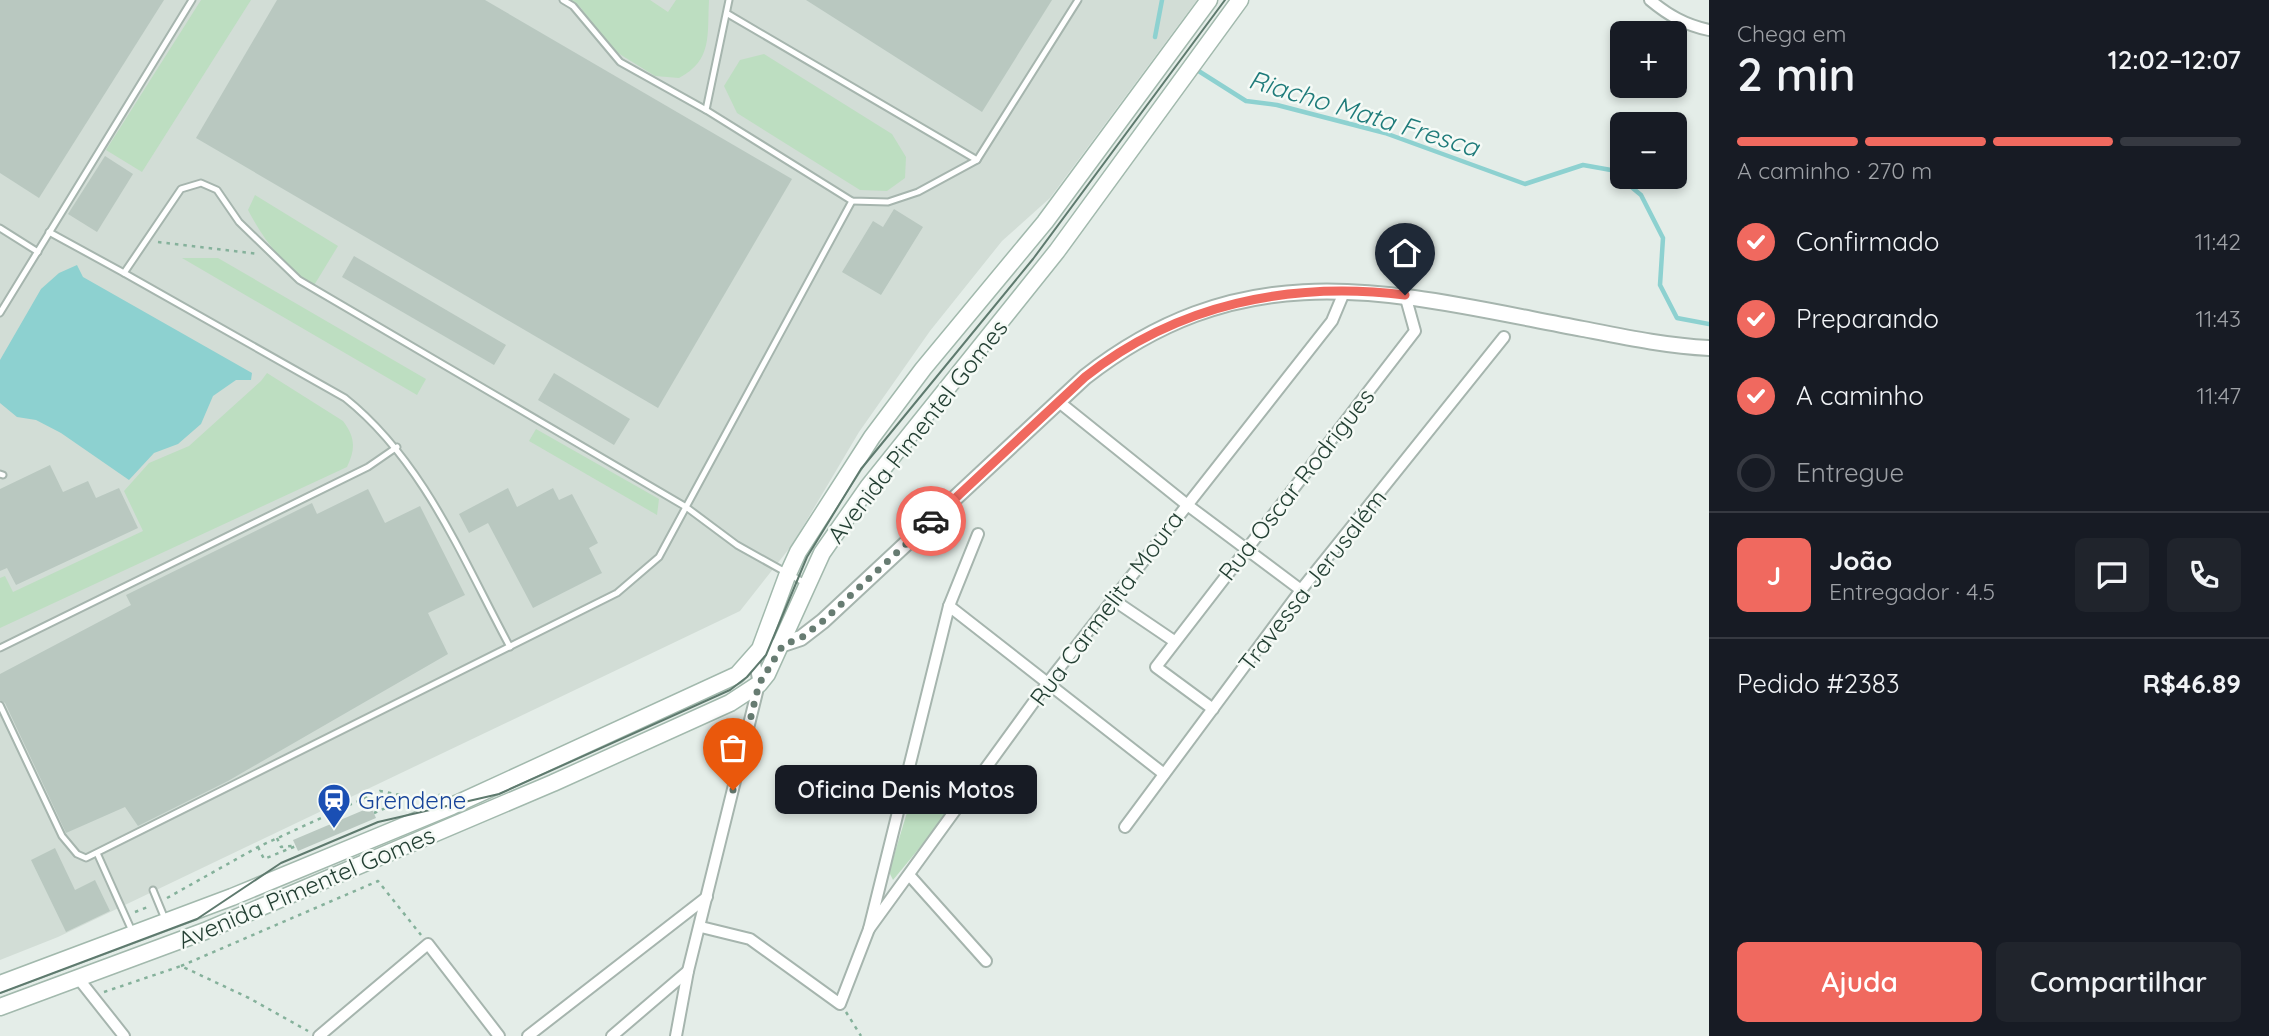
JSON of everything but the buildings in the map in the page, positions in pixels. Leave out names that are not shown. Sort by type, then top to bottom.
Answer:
[{"type":"main road","name":"Avenida Pimentel Gomes","points":[[0,984],[167,922],[489,790],[737,676],[757,654],[786,576],[835,492],[923,369],[1045,222],[1209,0]]},
{"type":"main road","name":"Avenida Pimentel Gomes","points":[[0,1007],[205,931],[553,783],[730,703],[759,684],[783,645],[806,584],[822,553],[868,486],[1057,251],[1240,0]]},
{"type":"main road","points":[[923,369],[947,387]]},
{"type":"street","points":[[1650,0],[1669,16],[1691,26],[1709,30]]},
{"type":"street","points":[[676,1036],[688,971],[759,684],[757,654],[801,638],[823,621],[1110,358],[1154,332],[1189,317],[1264,296],[1345,290],[1405,295],[1621,337],[1709,348]]},
{"type":"street","name":"Rua Carmelita Moura","points":[[869,929],[1049,681],[1332,321],[1345,290]]},
{"type":"street","name":"Rua Oscar Rodrigues","points":[[1213,709],[1156,667],[1415,331],[1405,295]]},
{"type":"street","name":"Travessa Jerusalém","points":[[1125,827],[1301,590],[1504,337]]},
{"type":"street","points":[[1059,402],[1186,504],[1301,590]]},
{"type":"street","points":[[701,927],[750,939],[840,1004],[869,929],[949,606],[978,534]]},
{"type":"street","points":[[1112,599],[1174,641]]},
{"type":"street","points":[[949,606],[1049,681],[1164,774]]},
{"type":"street","points":[[910,876],[986,961]]},
{"type":"street","points":[[528,1036],[707,897]]},
{"type":"street","points":[[319,1036],[428,944],[499,1036]]},
{"type":"street","points":[[612,1036],[688,971]]},
{"type":"street","points":[[78,978],[124,1036]]},
{"type":"lane","points":[[0,313],[192,0]]},
{"type":"lane","points":[[562,0],[573,6],[620,62],[706,110],[852,201],[870,204],[888,202],[918,192],[977,160],[1078,0]]},
{"type":"lane","points":[[706,110],[729,0]]},
{"type":"lane","points":[[728,14],[977,160]]},
{"type":"lane","points":[[124,273],[181,189],[201,183],[217,190],[239,222],[299,280],[686,507],[737,545],[786,576],[806,584]]},
{"type":"lane","points":[[0,705],[62,836],[86,858],[510,647],[632,583],[659,557],[852,201]]},
{"type":"lane","points":[[0,228],[38,251]]},
{"type":"lane","points":[[49,232],[345,398],[369,417],[397,447],[432,503],[510,647]]},
{"type":"lane","points":[[0,648],[368,467],[397,447]]},
{"type":"lane","points":[[97,853],[134,934]]},
{"type":"lane","points":[[153,890],[167,922]]},
{"type":"path","points":[[144,240],[273,256]]},
{"type":"path","points":[[125,916],[159,903],[258,847],[380,791],[411,797],[450,794]]},
{"type":"path","points":[[373,813],[411,797]]},
{"type":"path","points":[[258,847],[264,859],[296,846],[281,847],[277,838]]},
{"type":"path","points":[[92,996],[181,966],[378,881],[428,944]]},
{"type":"path","points":[[181,966],[249,998],[313,1036]]},
{"type":"path","points":[[840,1004],[862,1036]]},
{"type":"shaded area","points":[[0,0],[1197,0],[1050,198],[1002,241],[930,331],[859,432],[792,545],[740,611],[58,937],[0,960]]},
{"type":"green space","points":[[201,0],[251,0],[142,172],[106,150]]},
{"type":"green space","points":[[570,0],[650,0],[668,12],[676,0],[709,0],[708,35],[703,55],[690,71],[679,78],[655,76],[605,45],[581,8]]},
{"type":"green space","points":[[764,54],[892,134],[906,157],[905,178],[887,191],[860,190],[737,113],[724,86],[740,60]]},
{"type":"green space","points":[[255,195],[338,246],[313,287],[284,262],[261,232],[248,210]]},
{"type":"green space","points":[[182,258],[218,258],[426,379],[417,395]]},
{"type":"green space","points":[[267,373],[343,421],[353,443],[347,467],[0,628],[0,578],[5,576],[13,592],[143,531],[124,491],[149,463],[189,446]]},
{"type":"green space","points":[[536,429],[659,499],[657,515],[529,441]]},
{"type":"green space","points":[[918,776],[955,805],[893,880],[889,872]]},
{"type":"water","points":[[77,265],[83,277],[252,373],[251,380],[236,380],[213,396],[201,424],[178,444],[154,453],[129,480],[61,433],[36,420],[17,417],[0,403],[0,360],[41,289],[59,273]]},
{"type":"waterway","name":"Riacho Mata Fresca","points":[[1155,37],[1162,0]]},
{"type":"waterway","name":"Riacho Mata Fresca","points":[[1197,70],[1246,101],[1277,105],[1385,133],[1525,184],[1583,165],[1611,170],[1641,195],[1663,238],[1660,285],[1677,318],[1709,324]]},
{"type":"tram line","points":[[0,993],[197,919],[281,863],[378,822],[499,794],[730,690],[747,677],[766,655],[807,557],[861,469],[1033,259],[1225,0]]},
{"type":"way so far","points":[[733,790],[759,684],[783,645],[801,638],[823,621],[931,521]]},
{"type":"place","name":"Oficina Denis Motos","points":[[733,790]]},
{"type":"place","name":"Grendene","points":[[334,830]]},
{"type":"route","points":[[931,521],[1085,377],[1110,358],[1154,332],[1189,317],[1264,296],[1345,290],[1405,295]]}]
